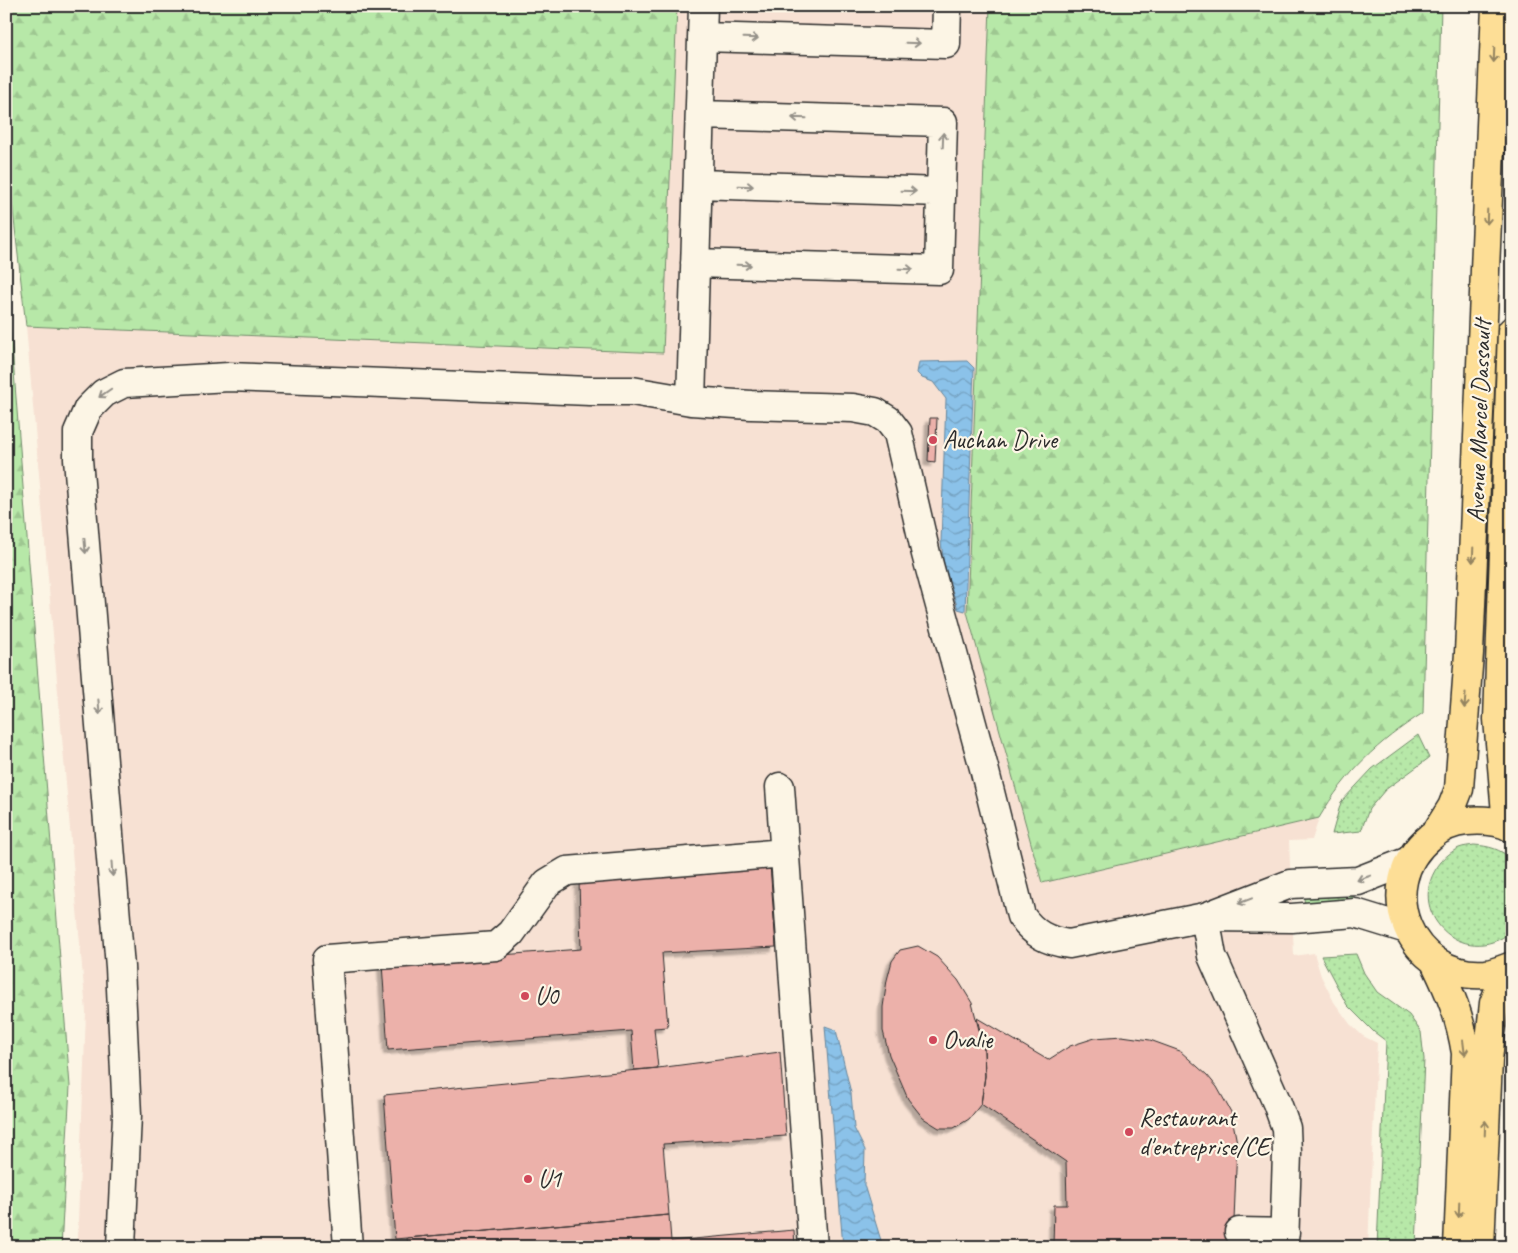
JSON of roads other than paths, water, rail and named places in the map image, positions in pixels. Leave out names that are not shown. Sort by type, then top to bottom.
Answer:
[{"type":"main road","name":"Avenue Marcel Dassault","points":[[1437,831],[1452,807],[1458,789],[1469,653],[1496,6]]},
{"type":"main road","name":"Avenue Marcel Dassault","points":[[1510,826],[1498,719],[1512,331]]},
{"type":"main road","points":[[1458,1247],[1466,1053],[1462,1026],[1454,1000],[1435,962],[1419,947],[1407,929],[1401,906],[1401,890],[1409,861],[1421,844],[1437,831],[1460,822],[1484,819],[1510,826]]},
{"type":"main road","points":[[1435,962],[1460,972],[1487,974],[1512,967]]},
{"type":"main road","points":[[1480,1247],[1488,1060],[1494,1003],[1502,983],[1512,967]]},
{"type":"lane","points":[[690,401],[703,6]]},
{"type":"lane","points":[[702,37],[946,44],[947,6]]},
{"type":"lane","points":[[695,263],[939,270],[944,122],[700,114]]},
{"type":"lane","points":[[698,184],[941,192]]},
{"type":"lane","points":[[121,1247],[127,1115],[120,967],[78,469],[78,432],[88,408],[104,393],[124,383],[229,377],[632,391],[690,401],[852,408],[875,412],[888,420],[898,433],[926,554],[984,768],[1004,853],[1022,916],[1030,928],[1039,936],[1054,942],[1069,944],[1205,917],[1290,884],[1358,881],[1409,861]]},
{"type":"lane","points":[[780,787],[813,1247]]},
{"type":"lane","points":[[348,1247],[327,959],[496,946],[510,933],[547,883],[568,871],[785,853]]},
{"type":"lane","points":[[1205,917],[1292,918],[1355,913],[1407,929]]},
{"type":"lane","points":[[1205,917],[1212,956],[1277,1103],[1286,1128],[1284,1240],[1239,1232]]},
{"type":"water","points":[[967,361],[974,368],[965,611],[958,609],[944,564],[941,542],[946,399],[933,382],[922,378],[917,373],[919,362]]},
{"type":"water","points":[[825,1026],[836,1030],[851,1093],[854,1128],[865,1150],[864,1185],[883,1247],[843,1247]]},
{"type":"place","name":"Auchan Drive","points":[[933,440]]},
{"type":"place","name":"U0","points":[[525,996]]},
{"type":"place","name":"Ovalie","points":[[933,1040]]},
{"type":"place","name":"Restaurant d'entreprise/CE","points":[[1129,1132]]},
{"type":"place","name":"U1","points":[[528,1179]]}]
